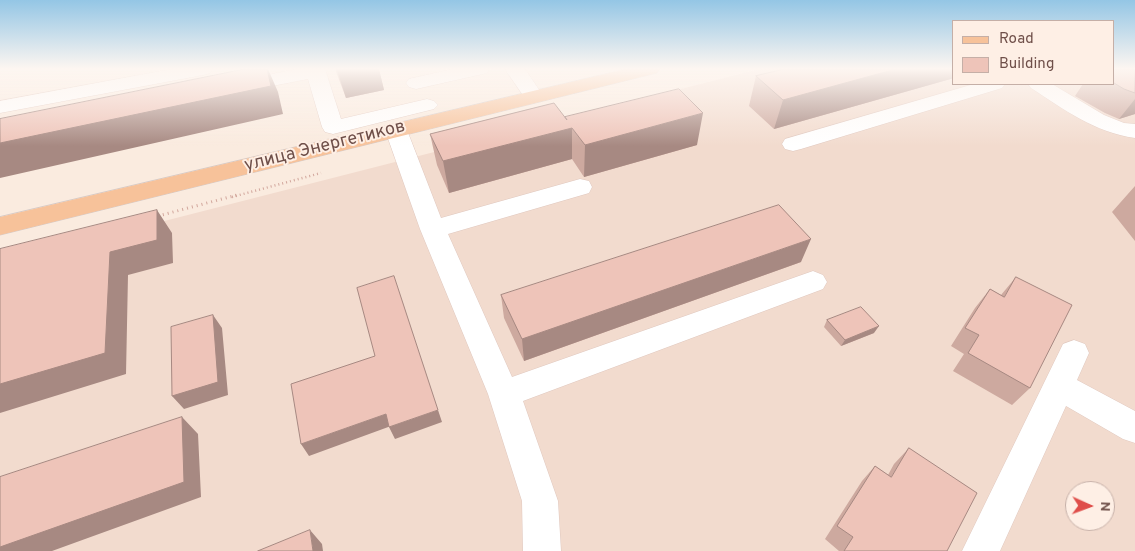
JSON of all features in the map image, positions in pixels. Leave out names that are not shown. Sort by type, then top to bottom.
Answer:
[{"type":"main road","name":"улица Энергетиков","points":[[0,226],[396,130],[431,113],[543,95]]},
{"type":"lane","points":[[0,107],[66,95]]},
{"type":"lane","points":[[323,95],[333,127],[431,113],[422,95]]},
{"type":"lane","points":[[793,144],[959,95]]},
{"type":"lane","points":[[1056,95],[1106,125],[1121,130],[1135,131]]},
{"type":"lane","points":[[396,130],[433,229],[504,394],[540,501],[542,551]]},
{"type":"lane","points":[[433,229],[580,187]]},
{"type":"lane","points":[[504,394],[813,282]]},
{"type":"lane","points":[[980,551],[1074,353]]},
{"type":"lane","points":[[1059,386],[1135,428]]},
{"type":"path","points":[[154,217],[327,171]]},
{"type":"shaded area","points":[[658,95],[1135,95],[1135,551],[0,551],[0,263]]},
{"type":"building","points":[[119,95],[230,95],[0,143],[0,119]]},
{"type":"building","points":[[656,95],[685,95],[703,113],[585,145],[572,128],[443,161],[430,134],[554,103],[567,120],[565,117]]},
{"type":"building","points":[[777,95],[802,95],[783,100]]},
{"type":"building","points":[[779,205],[811,239],[522,339],[501,295]]},
{"type":"building","points":[[157,210],[157,240],[110,252],[105,353],[0,384],[0,249]]},
{"type":"building","points":[[394,276],[438,410],[389,427],[386,414],[301,444],[291,384],[375,356],[357,288]]},
{"type":"building","points":[[1016,277],[1072,305],[1030,388],[968,353],[979,335],[965,328],[990,289],[1004,297]]},
{"type":"building","points":[[861,307],[879,326],[845,340],[827,320]]},
{"type":"building","points":[[213,315],[218,382],[172,396],[171,327]]},
{"type":"building","points":[[182,417],[184,482],[0,547],[0,477]]},
{"type":"building","points":[[909,448],[977,493],[947,551],[844,551],[853,537],[837,526],[875,466],[891,477]]},
{"type":"building","points":[[310,530],[313,551],[258,551]]}]
